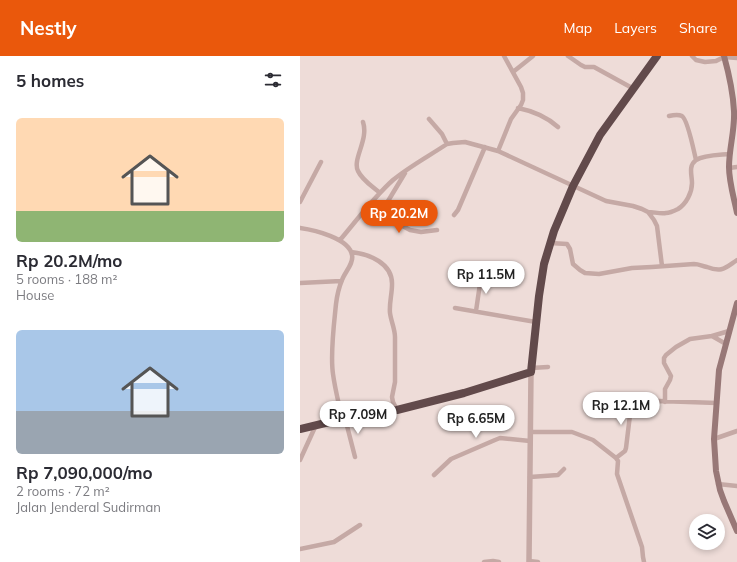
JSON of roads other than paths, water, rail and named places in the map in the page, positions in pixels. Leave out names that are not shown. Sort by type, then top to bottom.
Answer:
[{"type":"highway","points":[[300,429],[344,419],[397,410],[464,393],[531,370],[542,277],[550,243],[573,186],[600,135],[657,56]]},
{"type":"main road","points":[[724,56],[732,90],[734,113],[729,154],[729,168],[730,184],[737,213]]},
{"type":"main road","points":[[737,306],[729,330],[719,370],[714,439],[718,484],[737,531]]},
{"type":"street","points":[[498,152],[511,119],[523,100],[523,93],[504,56]]},
{"type":"street","points":[[513,72],[533,56]]},
{"type":"street","points":[[568,56],[585,67],[594,67],[634,89]]},
{"type":"street","points":[[692,56],[696,60],[705,62],[716,61],[724,56],[737,58]]},
{"type":"street","points":[[518,108],[528,110],[542,116],[558,127]]},
{"type":"street","points":[[669,116],[682,116],[684,119],[696,160]]},
{"type":"street","points":[[429,119],[442,134],[447,144]]},
{"type":"street","points":[[363,122],[365,127],[364,137],[356,167],[364,179],[380,193]]},
{"type":"street","points":[[340,240],[380,193],[393,181],[407,169],[447,144],[465,142],[484,147],[606,201],[633,206],[648,212],[666,214],[680,207],[687,200],[691,192],[692,183],[690,172],[692,165],[696,160],[702,157],[729,154]]},
{"type":"street","points":[[454,215],[458,210],[484,147]]},
{"type":"street","points":[[300,202],[321,162]]},
{"type":"street","points":[[729,168],[737,167]]},
{"type":"street","points":[[379,216],[407,169]]},
{"type":"street","points":[[364,212],[397,223],[410,230],[421,232],[437,230]]},
{"type":"street","points":[[648,212],[657,226],[662,266]]},
{"type":"street","points":[[300,228],[328,235],[340,240],[353,256],[341,282],[336,302],[332,354],[333,373],[355,457]]},
{"type":"street","points":[[550,243],[567,244],[570,249],[573,264],[585,273],[599,274],[632,268],[697,264],[719,270],[727,268],[737,260]]},
{"type":"street","points":[[351,252],[362,254],[379,261],[386,267],[391,276],[390,312],[395,332],[395,382],[392,397],[397,410]]},
{"type":"street","points":[[476,311],[481,277]]},
{"type":"street","points":[[300,283],[341,282]]},
{"type":"street","points":[[455,308],[536,322]]},
{"type":"street","points":[[665,402],[665,389],[671,376],[664,363],[666,355],[690,339],[712,336],[729,330]]},
{"type":"street","points":[[712,336],[726,344]]},
{"type":"street","points":[[538,562],[529,562],[531,370],[548,367]]},
{"type":"street","points":[[616,458],[625,451],[630,415],[638,408],[657,402],[717,403]]},
{"type":"street","points":[[300,460],[316,425]]},
{"type":"street","points":[[714,439],[737,431]]},
{"type":"street","points":[[531,432],[572,432],[593,440],[618,460],[617,474],[642,547],[642,557],[644,562]]},
{"type":"street","points":[[434,475],[451,459],[500,438],[530,441]]},
{"type":"street","points":[[530,478],[558,475],[564,469]]},
{"type":"street","points":[[718,484],[737,486]]},
{"type":"street","points":[[300,549],[334,542],[360,525]]},
{"type":"street","points":[[484,562],[499,562]]}]
